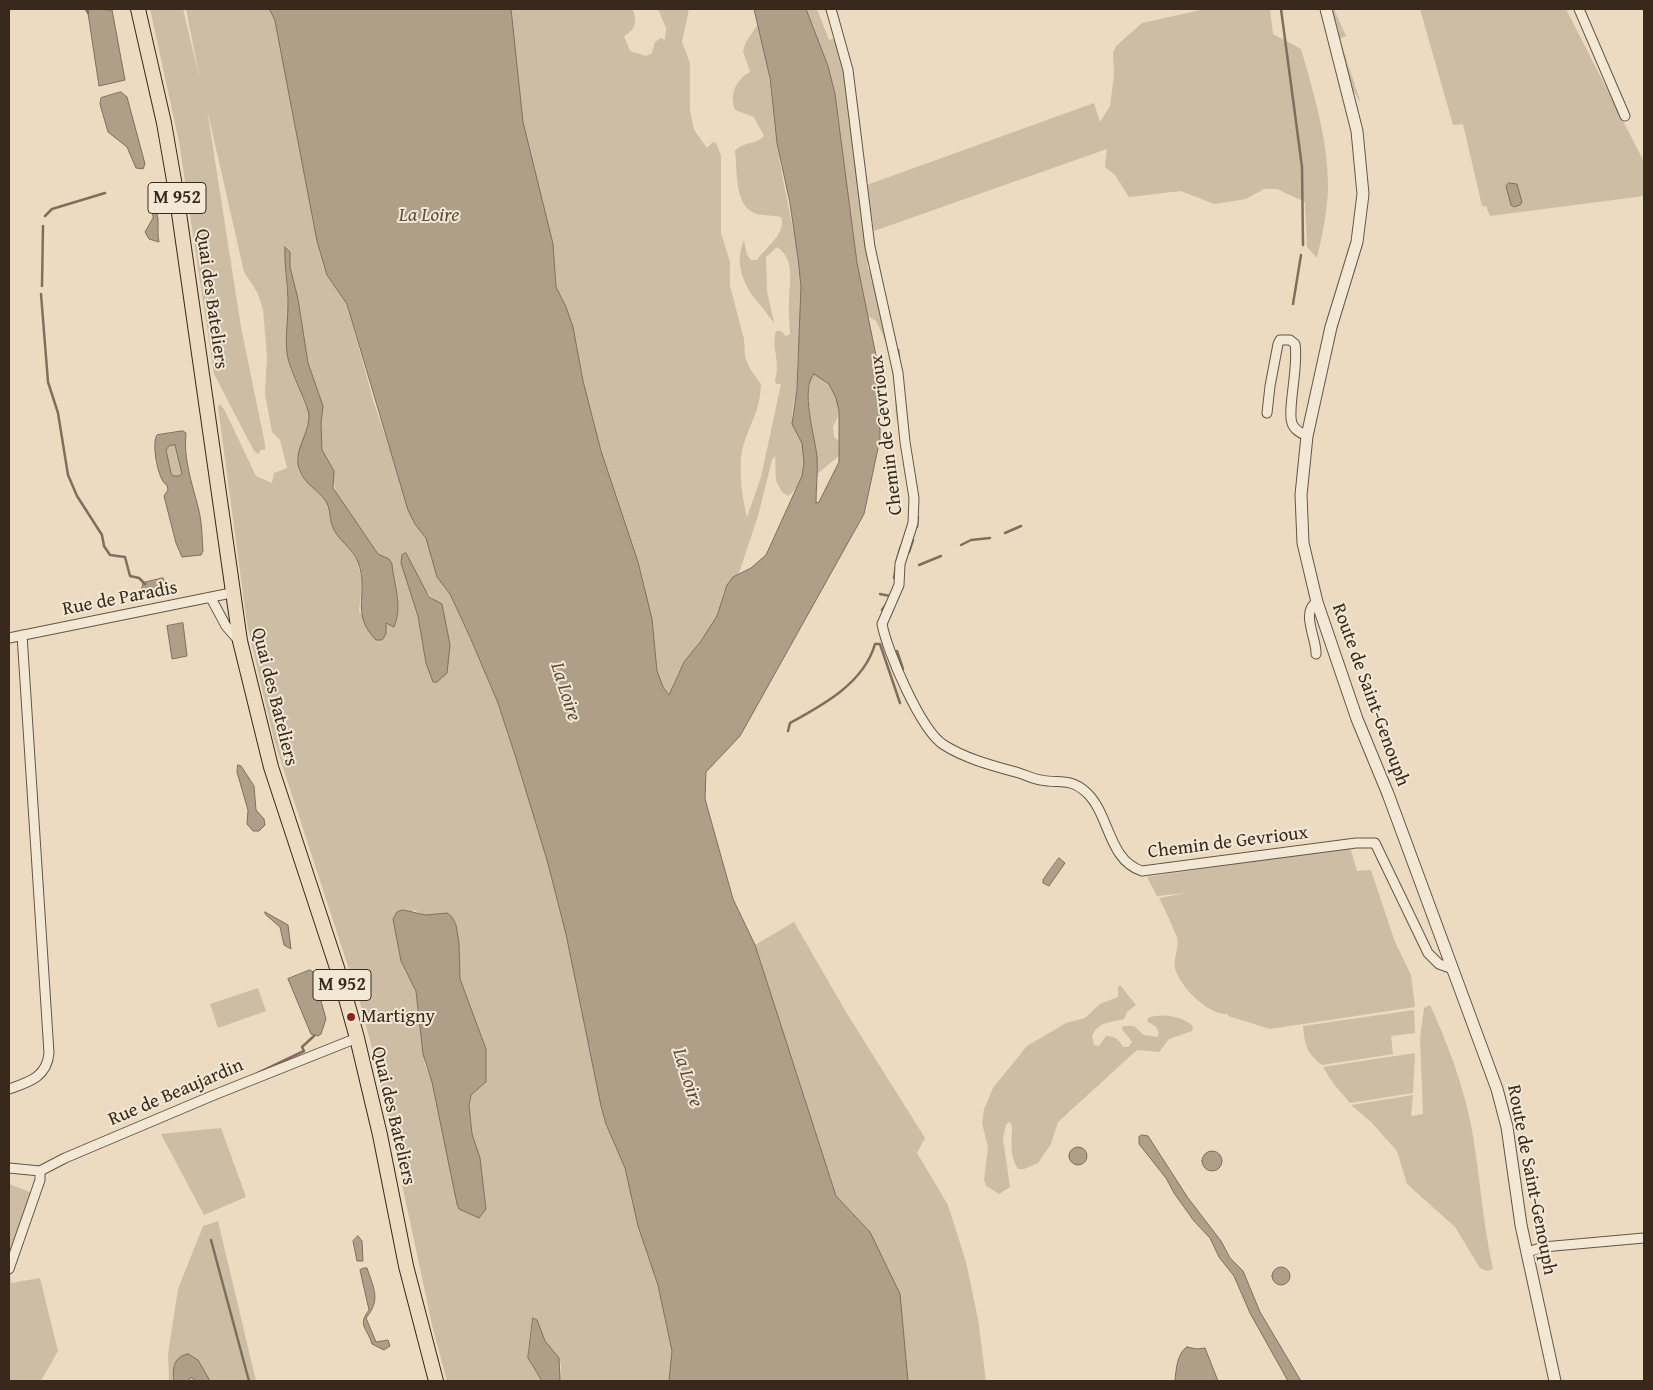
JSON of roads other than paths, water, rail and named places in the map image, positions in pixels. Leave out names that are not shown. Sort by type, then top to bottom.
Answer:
[{"type":"main road","name":"Quai des Bateliers","points":[[138,9],[164,123],[178,201],[205,388],[231,593],[240,641],[271,767],[340,977],[380,1135],[406,1266],[436,1381]]},
{"type":"street","name":"Chemin de Gevrioux","points":[[831,9],[848,70],[870,248],[898,373],[905,442],[914,498],[913,523],[900,564],[899,585],[882,624],[914,704],[931,732],[943,745],[1002,769],[1041,780],[1067,781],[1077,786],[1087,793],[1096,805],[1116,849],[1126,862],[1142,871],[1356,843],[1375,843],[1428,953],[1438,964],[1450,968]]},
{"type":"street","name":"Route de Saint-Genouph","points":[[1326,9],[1357,131],[1363,177],[1357,242],[1331,328],[1307,436],[1301,495],[1301,517],[1307,562],[1317,602],[1357,719],[1394,811],[1503,1110],[1517,1206],[1555,1381]]},
{"type":"street","points":[[1579,9],[1625,116]]},
{"type":"street","points":[[1267,413],[1278,344],[1280,340],[1290,340],[1296,346],[1291,421],[1297,431],[1307,436]]},
{"type":"street","name":"Rue de Paradis","points":[[14,635],[231,593]]},
{"type":"street","points":[[211,598],[226,626],[240,641]]},
{"type":"street","points":[[1316,654],[1309,616],[1311,607],[1317,602]]},
{"type":"street","points":[[9,1089],[30,1082],[39,1076],[46,1067],[49,1053],[14,635]]},
{"type":"street","name":"Rue de Beaujardin","points":[[40,1171],[65,1158],[214,1094],[356,1038]]},
{"type":"street","points":[[9,1168],[40,1171],[40,1180],[9,1270]]},
{"type":"street","points":[[1528,1252],[1543,1246],[1644,1238]]},
{"type":"water","points":[[89,9],[112,10],[125,80],[99,86],[88,13]]},
{"type":"water","name":"La Loire","points":[[270,9],[511,9],[523,122],[553,244],[556,287],[573,327],[583,381],[601,451],[638,562],[652,619],[657,671],[663,687],[669,695],[684,662],[701,641],[717,616],[727,585],[733,577],[751,568],[766,555],[802,476],[804,463],[802,443],[792,424],[797,389],[801,286],[790,203],[777,143],[770,78],[754,9],[806,9],[828,66],[835,94],[857,263],[880,375],[880,439],[864,514],[740,736],[706,772],[705,799],[733,899],[755,945],[836,1196],[870,1232],[900,1294],[908,1381],[669,1381],[672,1351],[658,1285],[638,1226],[625,1168],[606,1124],[601,1106],[566,934],[547,860],[498,703],[450,594],[437,577],[426,538],[415,524],[408,510],[347,304],[327,275],[317,241],[275,21]],"holes":[[[814,374],[829,384],[836,398],[839,411],[839,462],[819,502],[816,503],[817,457],[808,402],[808,390]]]},
{"type":"water","points":[[121,92],[127,97],[145,164],[143,169],[136,168],[127,147],[108,132],[100,104],[101,98]]},
{"type":"water","points":[[1509,183],[1517,184],[1522,202],[1520,205],[1514,207],[1511,205],[1506,186]]},
{"type":"water","points":[[152,205],[158,217],[159,242],[149,239],[145,232],[153,218]]},
{"type":"water","points":[[285,247],[290,252],[290,267],[298,299],[308,363],[323,406],[321,423],[322,450],[334,471],[333,488],[378,554],[389,559],[392,564],[398,603],[397,619],[394,627],[386,623],[386,634],[382,640],[376,640],[363,620],[361,573],[356,557],[337,535],[331,522],[327,503],[302,476],[298,464],[299,451],[309,417],[287,353],[288,304]]},
{"type":"water","points":[[183,431],[186,433],[187,461],[201,523],[203,551],[201,555],[182,557],[176,543],[164,496],[168,490],[167,485],[161,477],[156,462],[155,439],[157,435]],"holes":[[[175,445],[182,474],[173,476],[171,473],[166,450],[169,446]]]},
{"type":"water","points":[[406,553],[429,597],[442,604],[450,645],[447,673],[437,682],[433,682],[426,663],[418,616],[401,563],[402,555]]},
{"type":"water","points":[[163,578],[166,585],[164,592],[146,595],[141,593],[143,583]]},
{"type":"water","points":[[183,623],[187,656],[172,659],[167,626]]},
{"type":"water","points":[[238,765],[241,766],[254,786],[256,810],[264,819],[265,825],[259,831],[253,831],[247,824],[248,810],[237,772]]},
{"type":"water","points":[[1059,858],[1065,863],[1049,886],[1043,883],[1043,880]]},
{"type":"water","points":[[403,910],[426,915],[447,913],[452,917],[456,925],[459,943],[460,979],[486,1049],[486,1082],[471,1095],[469,1105],[472,1134],[480,1158],[486,1209],[479,1218],[459,1209],[457,1204],[432,1082],[423,1054],[416,991],[401,961],[393,919],[397,912]]},
{"type":"water","points":[[265,912],[288,925],[291,949],[284,945],[280,927]]},
{"type":"water","points":[[310,970],[313,972],[326,1019],[321,1034],[318,1036],[311,1034],[288,979]]},
{"type":"water","points":[[1142,1135],[1148,1136],[1188,1198],[1221,1241],[1230,1258],[1243,1271],[1260,1312],[1301,1381],[1288,1381],[1250,1313],[1234,1276],[1219,1257],[1210,1238],[1194,1221],[1166,1178],[1139,1144],[1139,1137]]},
{"type":"water","points":[[1078,1147],[1086,1152],[1087,1156],[1082,1164],[1078,1165],[1070,1160],[1069,1156],[1074,1148]]},
{"type":"water","points":[[1208,1151],[1216,1151],[1222,1157],[1222,1165],[1216,1171],[1208,1171],[1202,1165],[1202,1157]]},
{"type":"water","points":[[358,1236],[362,1241],[363,1261],[357,1261],[353,1241]]},
{"type":"water","points":[[1277,1267],[1285,1267],[1290,1272],[1288,1283],[1277,1285],[1272,1280],[1272,1272]]},
{"type":"water","points":[[367,1268],[375,1294],[371,1312],[366,1318],[376,1342],[388,1340],[390,1346],[384,1350],[372,1344],[363,1323],[365,1315],[369,1310],[360,1270]]},
{"type":"water","points":[[533,1318],[537,1320],[545,1341],[559,1358],[560,1381],[542,1381],[528,1358]]},
{"type":"water","points":[[1187,1347],[1205,1348],[1218,1381],[1175,1381],[1179,1357]]},
{"type":"water","points":[[188,1354],[198,1360],[210,1381],[196,1381],[191,1377],[188,1381],[174,1381],[173,1372],[177,1360],[183,1355]]},
{"type":"waterway","points":[[86,9],[88,13]]},
{"type":"waterway","points":[[1281,9],[1302,167],[1303,245]]},
{"type":"waterway","points":[[45,216],[52,209],[105,193]]},
{"type":"waterway","points":[[42,286],[43,226]]},
{"type":"waterway","points":[[1293,304],[1301,255]]},
{"type":"waterway","points":[[41,294],[48,382],[58,413],[68,475],[77,496],[102,535],[104,546],[110,555],[125,557],[130,576],[139,578],[145,584]]},
{"type":"waterway","points":[[898,350],[899,358]]},
{"type":"waterway","points":[[917,527],[918,517]]},
{"type":"waterway","points":[[1005,533],[1021,526]]},
{"type":"waterway","points":[[961,545],[971,540],[990,538]]},
{"type":"waterway","points":[[909,552],[913,540]]},
{"type":"waterway","points":[[897,559],[901,546]]},
{"type":"waterway","points":[[919,565],[941,556]]},
{"type":"waterway","points":[[894,578],[896,567]]},
{"type":"waterway","points":[[880,594],[890,596]]},
{"type":"waterway","points":[[882,610],[887,603]]},
{"type":"waterway","points":[[788,731],[790,723],[816,709],[852,681],[870,658],[875,644],[880,644],[900,703]]},
{"type":"waterway","points":[[897,651],[903,669]]},
{"type":"waterway","points":[[258,1073],[304,1051],[302,1047],[314,1036]]},
{"type":"waterway","points":[[211,1240],[249,1381]]},
{"type":"place","name":"Martigny","points":[[351,1017]]}]
